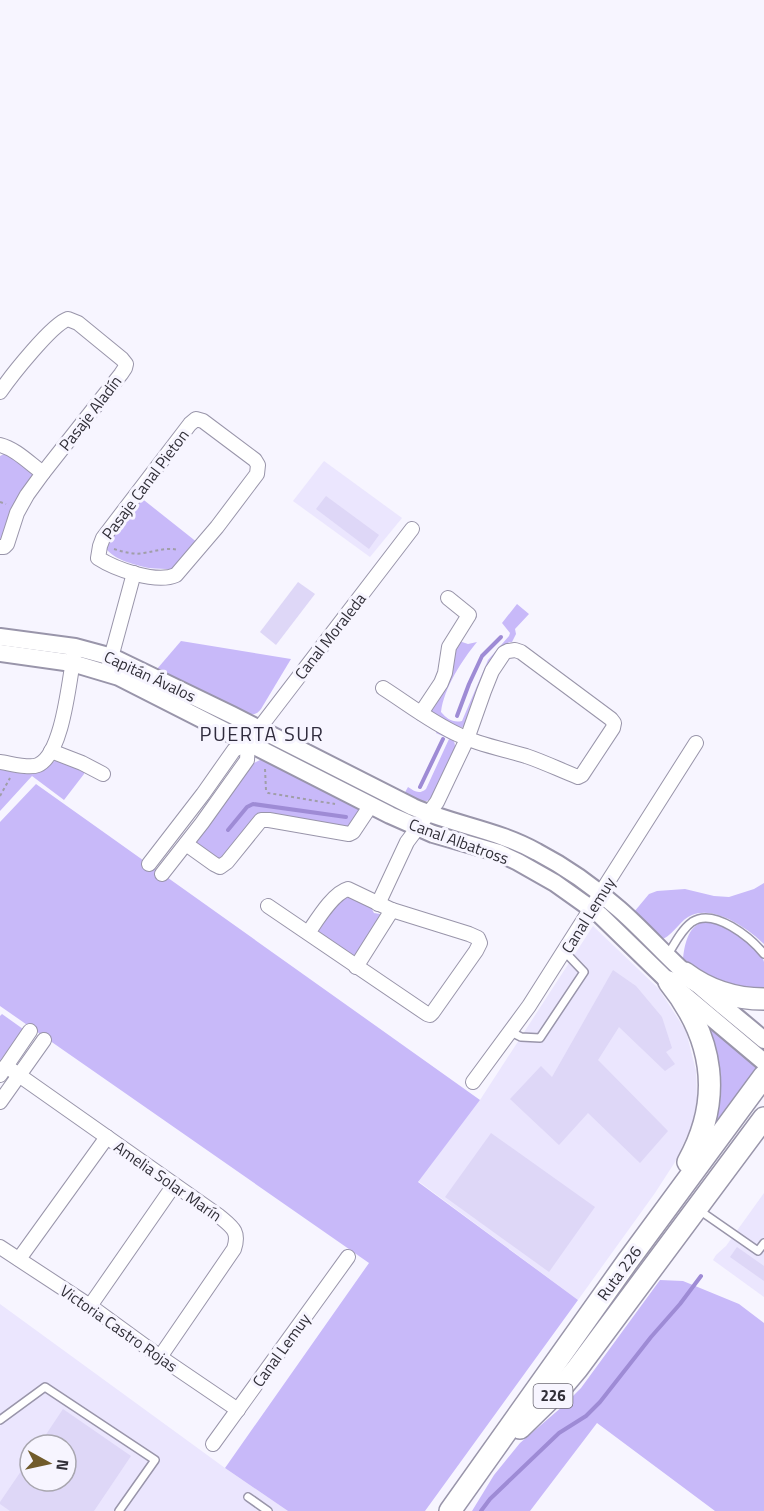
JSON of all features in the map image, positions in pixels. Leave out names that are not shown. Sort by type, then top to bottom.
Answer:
[{"type":"main road","points":[[677,978],[697,982],[725,994],[764,999]]},
{"type":"main road","points":[[662,1215],[701,1137],[710,1089],[708,1062],[702,1038],[677,978]]},
{"type":"main road","name":"Ruta 226","points":[[450,1511],[662,1215],[763,1066]]},
{"type":"main road","name":"Ruta 226","points":[[478,1472],[577,1369],[764,1118]]},
{"type":"street","name":"Pasaje Aladín","points":[[0,392],[59,323],[68,319],[78,322],[125,362],[126,366],[43,473],[22,504],[7,544],[0,547]]},
{"type":"street","name":"Pasaje Canal Pieton","points":[[196,418],[255,460],[258,470],[253,480],[191,558],[179,573],[172,577],[159,578],[134,573],[98,558],[103,538],[196,418]]},
{"type":"street","points":[[0,445],[13,449],[43,473]]},
{"type":"street","name":"Canal Moraleda","points":[[149,864],[234,750],[248,743],[412,530]]},
{"type":"street","points":[[109,665],[134,573]]},
{"type":"street","points":[[421,713],[441,683],[450,647],[469,615],[448,598]]},
{"type":"street","name":"Capitán Ávalos","points":[[0,637],[109,665],[259,729]]},
{"type":"street","points":[[378,904],[407,842],[435,805],[467,739],[492,671],[504,653],[515,650],[521,652],[614,723],[613,728],[580,777],[534,759],[467,739],[443,728],[383,688]]},
{"type":"street","name":"Capitán Ávalos","points":[[0,653],[74,655]]},
{"type":"street","points":[[0,762],[39,765],[51,751],[60,733],[74,655]]},
{"type":"street","name":"Capitán Ávalos","points":[[109,665],[139,686],[248,743]]},
{"type":"street","name":"Canal Albatross","points":[[259,729],[429,814],[492,832],[522,844],[563,867],[601,894],[635,924],[667,956],[677,978],[763,1066]]},
{"type":"street","name":"Canal Moraleda","points":[[162,874],[218,803],[247,760],[248,743]]},
{"type":"street","name":"Canal Albatross","points":[[248,743],[418,828],[509,858],[549,879],[592,909],[677,978],[764,1040]]},
{"type":"street","name":"Canal Lemuy","points":[[473,1083],[511,1032],[592,909],[696,743]]},
{"type":"street","points":[[51,751],[104,774]]},
{"type":"street","points":[[186,844],[220,867],[227,862],[261,820],[349,834],[353,832],[371,805]]},
{"type":"street","points":[[268,906],[356,967],[430,1015],[479,946],[480,941],[469,934],[392,910],[346,889],[335,898],[308,933]]},
{"type":"street","points":[[356,967],[392,910]]},
{"type":"street","points":[[3,1070],[30,1031]]},
{"type":"street","points":[[0,1102],[44,1040]]},
{"type":"street","name":"Amelia Solar Marín","points":[[3,1070],[20,1076],[107,1137],[231,1226],[237,1236],[234,1249],[160,1357]]},
{"type":"street","points":[[19,1259],[107,1137]]},
{"type":"street","points":[[90,1306],[174,1185]]},
{"type":"street","name":"Victoria Castro Rojas","points":[[0,1247],[90,1306],[238,1410]]},
{"type":"street","name":"Canal Lemuy","points":[[213,1444],[348,1257]]},
{"type":"lane","points":[[667,956],[692,922],[705,919],[737,929],[764,954]]},
{"type":"lane","points":[[511,1032],[521,1037],[540,1038],[547,1029],[584,972],[564,951]]},
{"type":"lane","points":[[697,1209],[758,1251],[764,1243]]},
{"type":"lane","points":[[0,1420],[45,1387],[154,1460],[119,1511]]},
{"type":"lane","points":[[248,1497],[268,1511]]},
{"type":"path","points":[[100,546],[140,554],[172,548],[180,550],[191,558]]},
{"type":"path","points":[[0,796],[17,765]]},
{"type":"path","points":[[265,769],[268,793],[335,804]]},
{"type":"shaded area","points":[[6,453],[36,473],[0,543],[0,456]]},
{"type":"shaded area","points":[[324,461],[402,518],[370,557],[293,501]]},
{"type":"shaded area","points":[[140,497],[198,543],[173,570],[149,568],[130,563],[117,558],[104,545]]},
{"type":"shaded area","points":[[517,604],[529,614],[515,629],[516,634],[512,642],[500,651],[464,726],[461,728],[430,715],[430,706],[459,641],[468,644],[477,642],[454,675],[441,712],[450,720],[462,721],[488,660],[509,636],[510,633],[502,623]]},
{"type":"shaded area","points":[[181,641],[291,659],[261,709],[255,714],[247,714],[157,669]]},
{"type":"shaded area","points":[[438,729],[453,739],[455,749],[431,799],[417,801],[404,794],[408,787],[419,792],[426,789],[449,739],[436,733]]},
{"type":"shaded area","points":[[56,760],[86,769],[64,800],[32,776],[0,811],[0,769],[22,774],[34,773],[46,768]]},
{"type":"shaded area","points":[[260,760],[362,809],[353,828],[268,817],[220,862],[197,845],[197,842],[254,763]]},
{"type":"shaded area","points":[[36,784],[480,1100],[418,1182],[578,1300],[425,1511],[288,1511],[225,1468],[369,1263],[0,1006],[0,822]]},
{"type":"shaded area","points":[[764,883],[764,944],[731,920],[711,913],[688,917],[663,939],[634,912],[649,894],[657,891],[685,889],[729,897],[754,889]]},
{"type":"shaded area","points":[[345,895],[369,904],[374,913],[380,914],[381,919],[355,957],[350,958],[318,936],[316,927]]},
{"type":"shaded area","points":[[703,922],[718,924],[730,930],[742,937],[760,954],[764,962],[764,996],[696,974],[683,960],[690,932]]},
{"type":"shaded area","points":[[593,926],[659,989],[686,1031],[696,1071],[697,1098],[693,1123],[675,1162],[578,1300],[418,1181],[480,1100]]},
{"type":"shaded area","points":[[2,1014],[23,1029],[0,1061],[0,1016]]},
{"type":"shaded area","points":[[705,1024],[759,1068],[707,1140]]},
{"type":"shaded area","points":[[764,1193],[764,1297],[713,1260],[726,1246]]},
{"type":"shaded area","points":[[660,1280],[683,1281],[739,1304],[764,1323],[764,1511],[715,1511],[597,1423],[530,1511],[472,1511],[494,1475],[520,1443],[581,1388]]},
{"type":"shaded area","points":[[0,1304],[225,1468],[288,1511],[0,1511]]},
{"type":"building","points":[[326,496],[379,535],[369,549],[316,509]]},
{"type":"building","points":[[298,582],[315,594],[276,645],[260,632]]},
{"type":"building","points":[[613,970],[636,986],[662,1017],[672,1048],[666,1052],[675,1064],[665,1071],[619,1027],[598,1060],[668,1131],[640,1163],[588,1113],[559,1145],[510,1099],[541,1066],[552,1077]]},
{"type":"building","points":[[491,1133],[595,1207],[549,1272],[445,1197]]},
{"type":"building","points":[[737,1247],[764,1266],[764,1281],[730,1257]]},
{"type":"building","points":[[63,1409],[131,1456],[94,1511],[10,1511],[0,1504],[18,1476],[18,1493],[78,1493],[78,1433],[47,1433]]},
{"type":"waterway","points":[[457,716],[482,656],[501,637]]},
{"type":"waterway","points":[[420,787],[443,739]]},
{"type":"waterway","points":[[228,830],[247,807],[253,804],[346,817]]},
{"type":"waterway","points":[[481,1511],[490,1499],[559,1433],[586,1416],[600,1402],[701,1276]]},
{"type":"district","name":"PUERTA SUR","points":[[262,734]]}]
